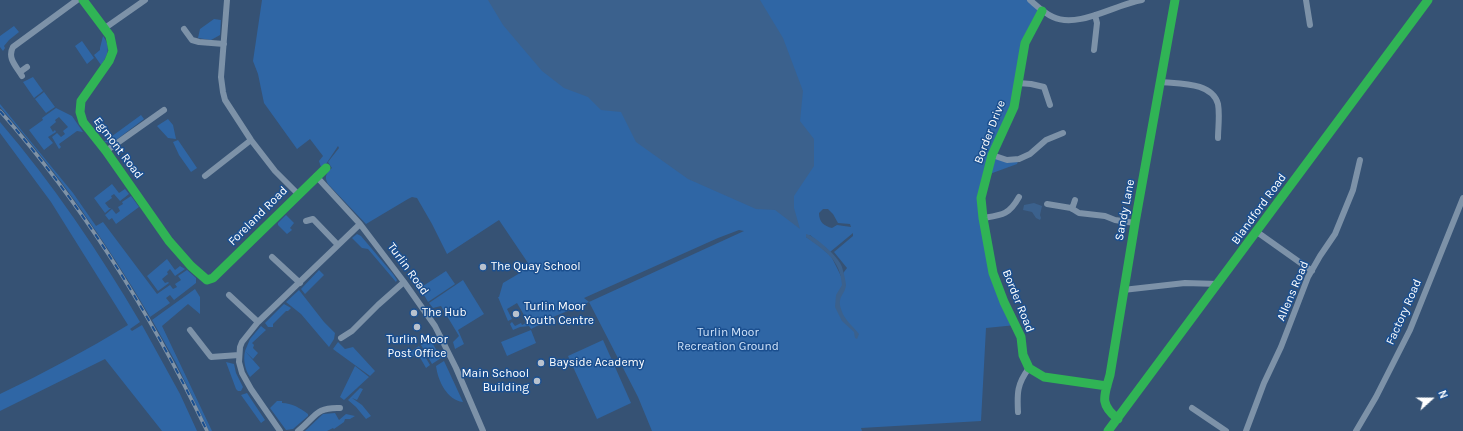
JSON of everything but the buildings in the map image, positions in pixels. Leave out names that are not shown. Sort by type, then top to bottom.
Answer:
[{"type":"street","points":[[27,67],[21,74],[10,56],[10,52],[13,47],[77,0]]},
{"type":"street","name":"Egmont Road","points":[[83,0],[105,28],[112,43],[112,54],[109,61],[84,96],[80,107],[83,122],[106,151],[170,241],[190,266],[207,280]]},
{"type":"street","points":[[105,28],[145,0]]},
{"type":"street","points":[[227,0],[221,77],[224,96],[228,106],[251,140],[275,171],[298,194]]},
{"type":"street","points":[[1030,0],[1042,11],[1064,20],[1080,19],[1142,0]]},
{"type":"street","name":"Sandy Lane","points":[[1118,419],[1108,410],[1103,397],[1107,386],[1174,11],[1174,0]]},
{"type":"street","points":[[1306,0],[1310,25]]},
{"type":"street","name":"Blandford Road","points":[[1108,431],[1428,0]]},
{"type":"street","name":"Border Drive","points":[[983,218],[981,198],[992,155],[1014,107],[1024,43],[1042,11]]},
{"type":"street","points":[[1094,50],[1097,23],[1096,14]]},
{"type":"street","points":[[184,29],[192,40],[224,44]]},
{"type":"street","points":[[1161,82],[1204,87],[1212,93],[1218,106],[1218,138]]},
{"type":"street","points":[[1018,84],[1031,84],[1044,87],[1050,105]]},
{"type":"street","points":[[106,151],[164,110]]},
{"type":"street","points":[[992,155],[1007,160],[1019,159],[1030,154],[1046,140],[1063,133]]},
{"type":"street","points":[[205,176],[251,140]]},
{"type":"street","name":"Allens Road","points":[[1246,431],[1264,383],[1281,347],[1312,271],[1334,234],[1353,190],[1360,160]]},
{"type":"street","name":"Foreland Road","points":[[207,280],[212,278],[326,168]]},
{"type":"street","name":"Turlin Road","points":[[316,176],[360,224],[435,326],[483,431]]},
{"type":"street","points":[[983,218],[999,216],[1007,212],[1012,209],[1019,197]]},
{"type":"street","name":"Factory Road","points":[[1356,431],[1376,397],[1410,330],[1463,198]]},
{"type":"street","points":[[1072,209],[1075,200]]},
{"type":"street","points":[[1047,204],[1072,209],[1079,213],[1105,216],[1115,220],[1135,223]]},
{"type":"street","points":[[313,219],[316,211]]},
{"type":"street","name":"Border Road","points":[[983,218],[993,274],[1018,331],[1023,347],[1023,355],[1029,368]]},
{"type":"street","points":[[313,219],[338,245]]},
{"type":"street","points":[[306,221],[313,219]]},
{"type":"street","points":[[280,431],[245,380],[239,362],[242,342],[258,322],[360,224]]},
{"type":"street","points":[[1257,232],[1312,271]]},
{"type":"street","points":[[272,256],[300,283]]},
{"type":"street","points":[[341,338],[352,331],[404,282]]},
{"type":"street","points":[[1123,290],[1185,283],[1218,284]]},
{"type":"street","points":[[229,295],[258,322]]},
{"type":"street","points":[[190,330],[211,357],[239,355]]},
{"type":"street","points":[[1018,412],[1017,395],[1019,385],[1022,377],[1029,368],[1044,377],[1107,386]]},
{"type":"street","points":[[298,431],[320,410],[340,408]]},
{"type":"street","points":[[1192,408],[1226,431]]},
{"type":"green space","name":"Turlin Moor Recreation Ground","points":[[262,0],[1030,0],[1042,11],[1025,43],[1014,107],[992,155],[1019,159],[1017,164],[987,175],[981,198],[993,273],[1016,325],[986,328],[981,421],[861,428],[862,431],[652,431],[638,397],[589,302],[546,320],[540,321],[541,324],[531,329],[529,326],[520,327],[513,330],[510,324],[512,322],[515,326],[528,322],[517,303],[507,309],[512,319],[508,321],[498,297],[503,283],[520,273],[519,270],[528,263],[499,220],[447,254],[417,198],[412,197],[408,199],[366,224],[327,182],[326,175],[332,168],[328,162],[339,148],[338,146],[326,164],[321,167],[319,161],[323,156],[310,139],[297,149],[264,103],[258,74],[253,61]],"holes":[[[823,209],[828,209],[838,223],[850,224],[851,227],[837,225],[832,228],[824,225],[819,216],[819,213]],[[739,230],[744,231],[589,302],[584,298],[718,238]],[[853,233],[853,236],[834,252],[847,268],[841,276],[831,256],[806,237],[810,235],[830,252]]]},
{"type":"green space","points":[[214,19],[221,20],[220,35],[211,40],[198,38],[200,29]]},
{"type":"green space","points":[[14,26],[19,32],[9,40],[4,46],[5,48],[3,51],[0,47],[0,36]]},
{"type":"green space","points":[[103,36],[108,47],[108,51],[101,65],[94,55],[100,50]]},
{"type":"green space","points":[[82,41],[94,58],[87,64],[75,46]]},
{"type":"green space","points":[[33,77],[43,91],[34,98],[23,82]]},
{"type":"green space","points":[[44,92],[55,107],[46,113],[35,99]]},
{"type":"green space","points":[[0,104],[73,193],[96,226],[103,222],[157,294],[170,285],[173,289],[177,287],[175,284],[181,280],[178,276],[187,270],[196,278],[196,283],[174,300],[170,295],[166,298],[170,303],[150,317],[134,289],[80,208],[41,156],[0,107]]},
{"type":"green space","points":[[56,108],[72,116],[83,132],[77,131],[59,144],[61,147],[59,149],[52,137],[57,133],[61,137],[65,134],[63,131],[68,127],[59,117],[50,127],[53,132],[55,130],[56,132],[48,137],[53,143],[44,150],[29,130]]},
{"type":"green space","points":[[141,115],[144,119],[112,143],[104,142]]},
{"type":"green space","points":[[168,119],[173,125],[176,139],[168,138],[157,126]]},
{"type":"green space","points":[[0,122],[57,194],[92,244],[140,322],[130,329],[132,331],[142,325],[180,394],[197,431],[162,431],[105,359],[0,411],[0,394],[65,361],[128,325],[51,202],[0,133]]},
{"type":"green space","points":[[178,140],[197,168],[191,172],[179,155],[173,142]]},
{"type":"green space","points":[[112,184],[119,193],[125,189],[129,194],[120,201],[114,194],[111,196],[112,198],[105,203],[109,208],[111,208],[105,213],[94,198]]},
{"type":"green space","points":[[131,196],[139,207],[116,224],[112,218],[109,220],[105,215],[112,209],[116,214],[120,211],[118,207],[123,204],[122,202]]},
{"type":"green space","points":[[286,215],[294,223],[290,228],[292,230],[287,234],[278,225],[278,223]]},
{"type":"green space","points":[[357,234],[361,236],[393,274],[397,280],[396,282],[368,249],[362,248],[352,238]]},
{"type":"green space","points":[[167,259],[175,270],[180,266],[185,269],[175,276],[170,269],[167,272],[168,274],[162,279],[165,283],[169,283],[158,291],[147,276]]},
{"type":"green space","points":[[319,270],[324,275],[305,294],[301,289]]},
{"type":"green space","points":[[446,271],[455,284],[428,302],[420,288]]},
{"type":"green space","points":[[463,280],[484,314],[458,330],[464,344],[455,349],[453,342],[459,336],[441,306],[433,308],[429,303]]},
{"type":"green space","points":[[195,289],[200,297],[200,314],[188,304],[162,326],[212,431],[209,431],[176,363],[152,320]]},
{"type":"green space","points":[[299,290],[324,322],[335,333],[334,339],[329,347],[301,314],[286,302]]},
{"type":"green space","points":[[284,304],[291,308],[273,324],[273,327],[268,327],[265,323]]},
{"type":"green space","points":[[261,326],[266,330],[252,343],[254,345],[253,348],[258,353],[253,359],[245,351],[250,339]]},
{"type":"green space","points":[[531,330],[536,343],[507,356],[501,342]]},
{"type":"green space","points":[[430,339],[441,358],[432,364],[421,345]]},
{"type":"green space","points":[[603,340],[631,403],[597,419],[568,356]]},
{"type":"green space","points":[[338,342],[345,349],[353,347],[375,371],[370,376],[333,349]]},
{"type":"green space","points":[[419,346],[430,365],[426,368],[418,354],[409,357],[400,355],[410,352]]},
{"type":"green space","points":[[245,351],[260,368],[250,377],[245,365]]},
{"type":"green space","points":[[444,361],[463,402],[452,398],[441,383],[436,366]]},
{"type":"green space","points":[[226,362],[234,364],[236,373],[243,387],[241,391],[236,389]]},
{"type":"green space","points":[[355,366],[369,377],[344,400],[340,397]]},
{"type":"green space","points":[[360,388],[363,389],[357,400],[352,398],[362,405],[371,416],[366,419],[348,400]]},
{"type":"green space","points":[[247,393],[265,420],[261,423],[241,395]]},
{"type":"green space","points":[[277,401],[282,401],[282,403],[296,406],[308,414],[308,416],[293,429],[286,430],[270,408]]},
{"type":"green space","points":[[335,413],[339,420],[346,414],[355,416],[350,419],[345,419],[344,422],[334,429],[333,428],[327,431],[305,431],[323,414]]},
{"type":"shaded area","points":[[488,0],[760,0],[783,38],[803,91],[800,121],[814,139],[814,166],[794,196],[794,208],[800,229],[775,210],[756,209],[688,179],[636,142],[621,112],[601,110],[588,97],[564,88],[542,71],[503,25]]},
{"type":"shaded area","points":[[1034,203],[1042,206],[1040,220],[1036,218],[1032,212],[1023,210],[1024,205]]},
{"type":"shaded area","points":[[806,234],[815,238],[837,258],[840,263],[846,285],[840,305],[842,313],[859,334],[857,339],[855,338],[854,332],[842,321],[835,307],[836,295],[842,285],[838,268],[830,256],[806,237]]},
{"type":"railway","points":[[0,111],[31,147],[60,185],[114,264],[163,346],[207,431]]},
{"type":"traffic: fast","points":[[83,0],[110,36],[113,51],[109,61],[81,101],[80,112],[83,122],[106,151],[169,241],[191,266],[207,280],[213,278],[326,168]]},
{"type":"traffic: fast","points":[[1118,419],[1108,409],[1105,394],[1110,375],[1135,223],[1175,0]]},
{"type":"traffic: fast","points":[[1108,431],[1428,0]]},
{"type":"traffic: fast","points":[[1042,11],[1025,43],[1014,107],[992,155],[981,198],[983,218],[993,273],[1004,302],[1021,337],[1023,355],[1029,368],[1044,377],[1107,386]]},
{"type":"place","name":"The Quay School","points":[[483,267]]},
{"type":"place","name":"The Hub","points":[[414,313]]},
{"type":"place","name":"Turlin Moor Youth Centre","points":[[516,314]]},
{"type":"place","name":"Turlin Moor Post Office","points":[[417,327]]},
{"type":"place","name":"Bayside Academy","points":[[541,363]]},
{"type":"place","name":"Main School Building","points":[[537,381]]}]
